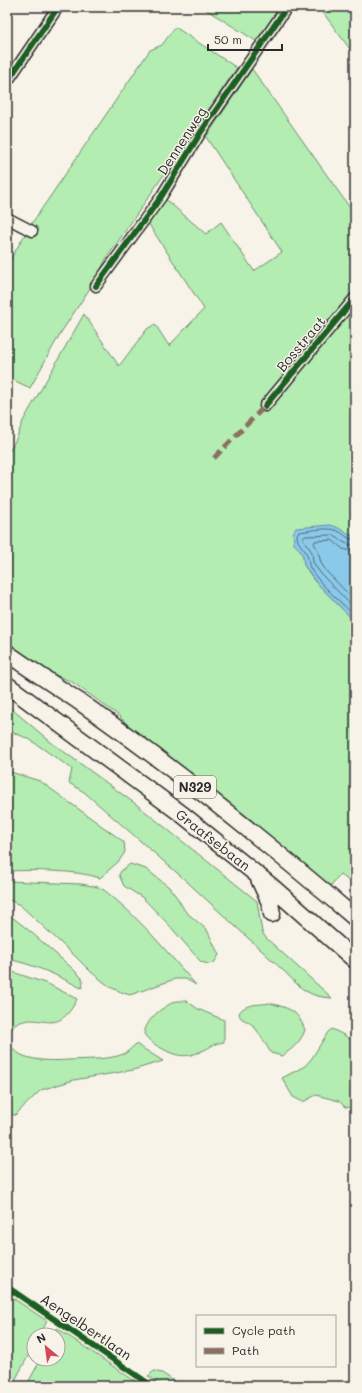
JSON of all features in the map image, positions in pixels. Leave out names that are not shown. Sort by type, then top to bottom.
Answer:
[{"type":"main road","name":"N329","points":[[7,653],[80,702],[148,752],[226,812],[355,918]]},
{"type":"main road","name":"Graafsebaan","points":[[7,685],[154,794],[257,874],[355,960]]},
{"type":"main road","points":[[257,874],[268,899],[272,914]]},
{"type":"street","points":[[7,82],[58,7]]},
{"type":"street","name":"Dennenweg","points":[[96,286],[161,197],[201,132],[287,7]]},
{"type":"street","points":[[7,218],[32,231]]},
{"type":"street","name":"Bosstraat","points":[[265,406],[355,298]]},
{"type":"green space","points":[[202,7],[280,7],[256,41]]},
{"type":"green space","points":[[319,7],[355,7],[352,9],[355,12],[355,56]]},
{"type":"green space","points":[[175,27],[237,68],[106,259],[96,279],[60,334],[30,388],[7,377],[7,265],[30,226],[150,50],[162,45]]},
{"type":"green space","points":[[252,69],[355,215],[355,291],[263,400],[269,409],[355,306],[355,537],[349,535],[344,530],[294,544],[300,550],[303,556],[304,565],[315,581],[355,622],[355,886],[340,874],[329,888],[144,741],[118,715],[72,682],[43,670],[7,645],[7,456],[23,421],[84,314],[119,366],[147,329],[155,324],[169,346],[204,309],[148,223],[164,198],[206,234],[221,222],[254,271],[282,252],[206,137]]},
{"type":"green space","points":[[7,705],[52,743],[137,805],[257,901],[262,932],[266,938],[332,998],[311,994],[296,984],[184,879],[84,792],[69,783],[72,769],[29,739],[7,730]]},
{"type":"green space","points":[[7,771],[40,781],[124,842],[125,852],[119,861],[100,878],[67,872],[7,871]]},
{"type":"green space","points":[[130,864],[146,869],[169,887],[185,911],[207,930],[219,955],[214,963],[208,964],[201,962],[143,898],[124,886],[119,875],[121,871]]},
{"type":"green space","points":[[7,881],[81,884],[98,887],[104,890],[141,923],[196,985],[186,979],[175,979],[130,995],[110,987],[91,972],[20,905],[7,899]]},
{"type":"green space","points":[[7,913],[31,932],[82,978],[83,982],[81,988],[45,970],[7,959]]},
{"type":"green space","points":[[7,970],[48,984],[77,999],[69,1012],[62,1019],[48,1022],[32,1020],[24,1021],[15,1025],[11,1029],[8,1038],[11,1046],[17,1052],[33,1059],[43,1060],[97,1059],[124,1054],[136,1044],[163,1061],[133,1070],[74,1080],[41,1090],[15,1115],[7,1115]]},
{"type":"green space","points":[[177,1001],[187,1001],[198,1009],[224,1020],[224,1042],[192,1055],[182,1056],[168,1052],[150,1041],[144,1034],[148,1023],[166,1006]]},
{"type":"green space","points":[[270,1003],[288,1009],[296,1014],[305,1030],[299,1042],[282,1056],[271,1053],[256,1029],[250,1023],[241,1018],[239,1013],[249,1006]]},
{"type":"green space","points":[[332,1029],[355,1043],[355,1108],[345,1107],[339,1101],[316,1095],[303,1102],[293,1097],[282,1078],[305,1066],[312,1058],[328,1032]]},
{"type":"green space","points":[[7,1294],[47,1321],[44,1327],[26,1327],[26,1360],[12,1386],[7,1386]]},
{"type":"green space","points":[[66,1334],[142,1386],[26,1386],[37,1367],[66,1367]]},
{"type":"green space","points":[[154,1371],[162,1373],[181,1386],[163,1386],[148,1376]]},
{"type":"water","points":[[330,525],[337,527],[355,537],[355,622],[315,581],[304,565],[303,556],[300,550],[294,544],[293,533],[296,528]]},
{"type":"marked path","points":[[214,458],[265,406]]},
{"type":"cycle path","points":[[7,82],[58,7]]},
{"type":"cycle path","points":[[96,286],[161,197],[201,132],[287,7]]},
{"type":"cycle path","points":[[265,406],[355,298]]},
{"type":"cycle path","name":"Aengelbertlaan","points":[[7,1287],[152,1386]]}]
